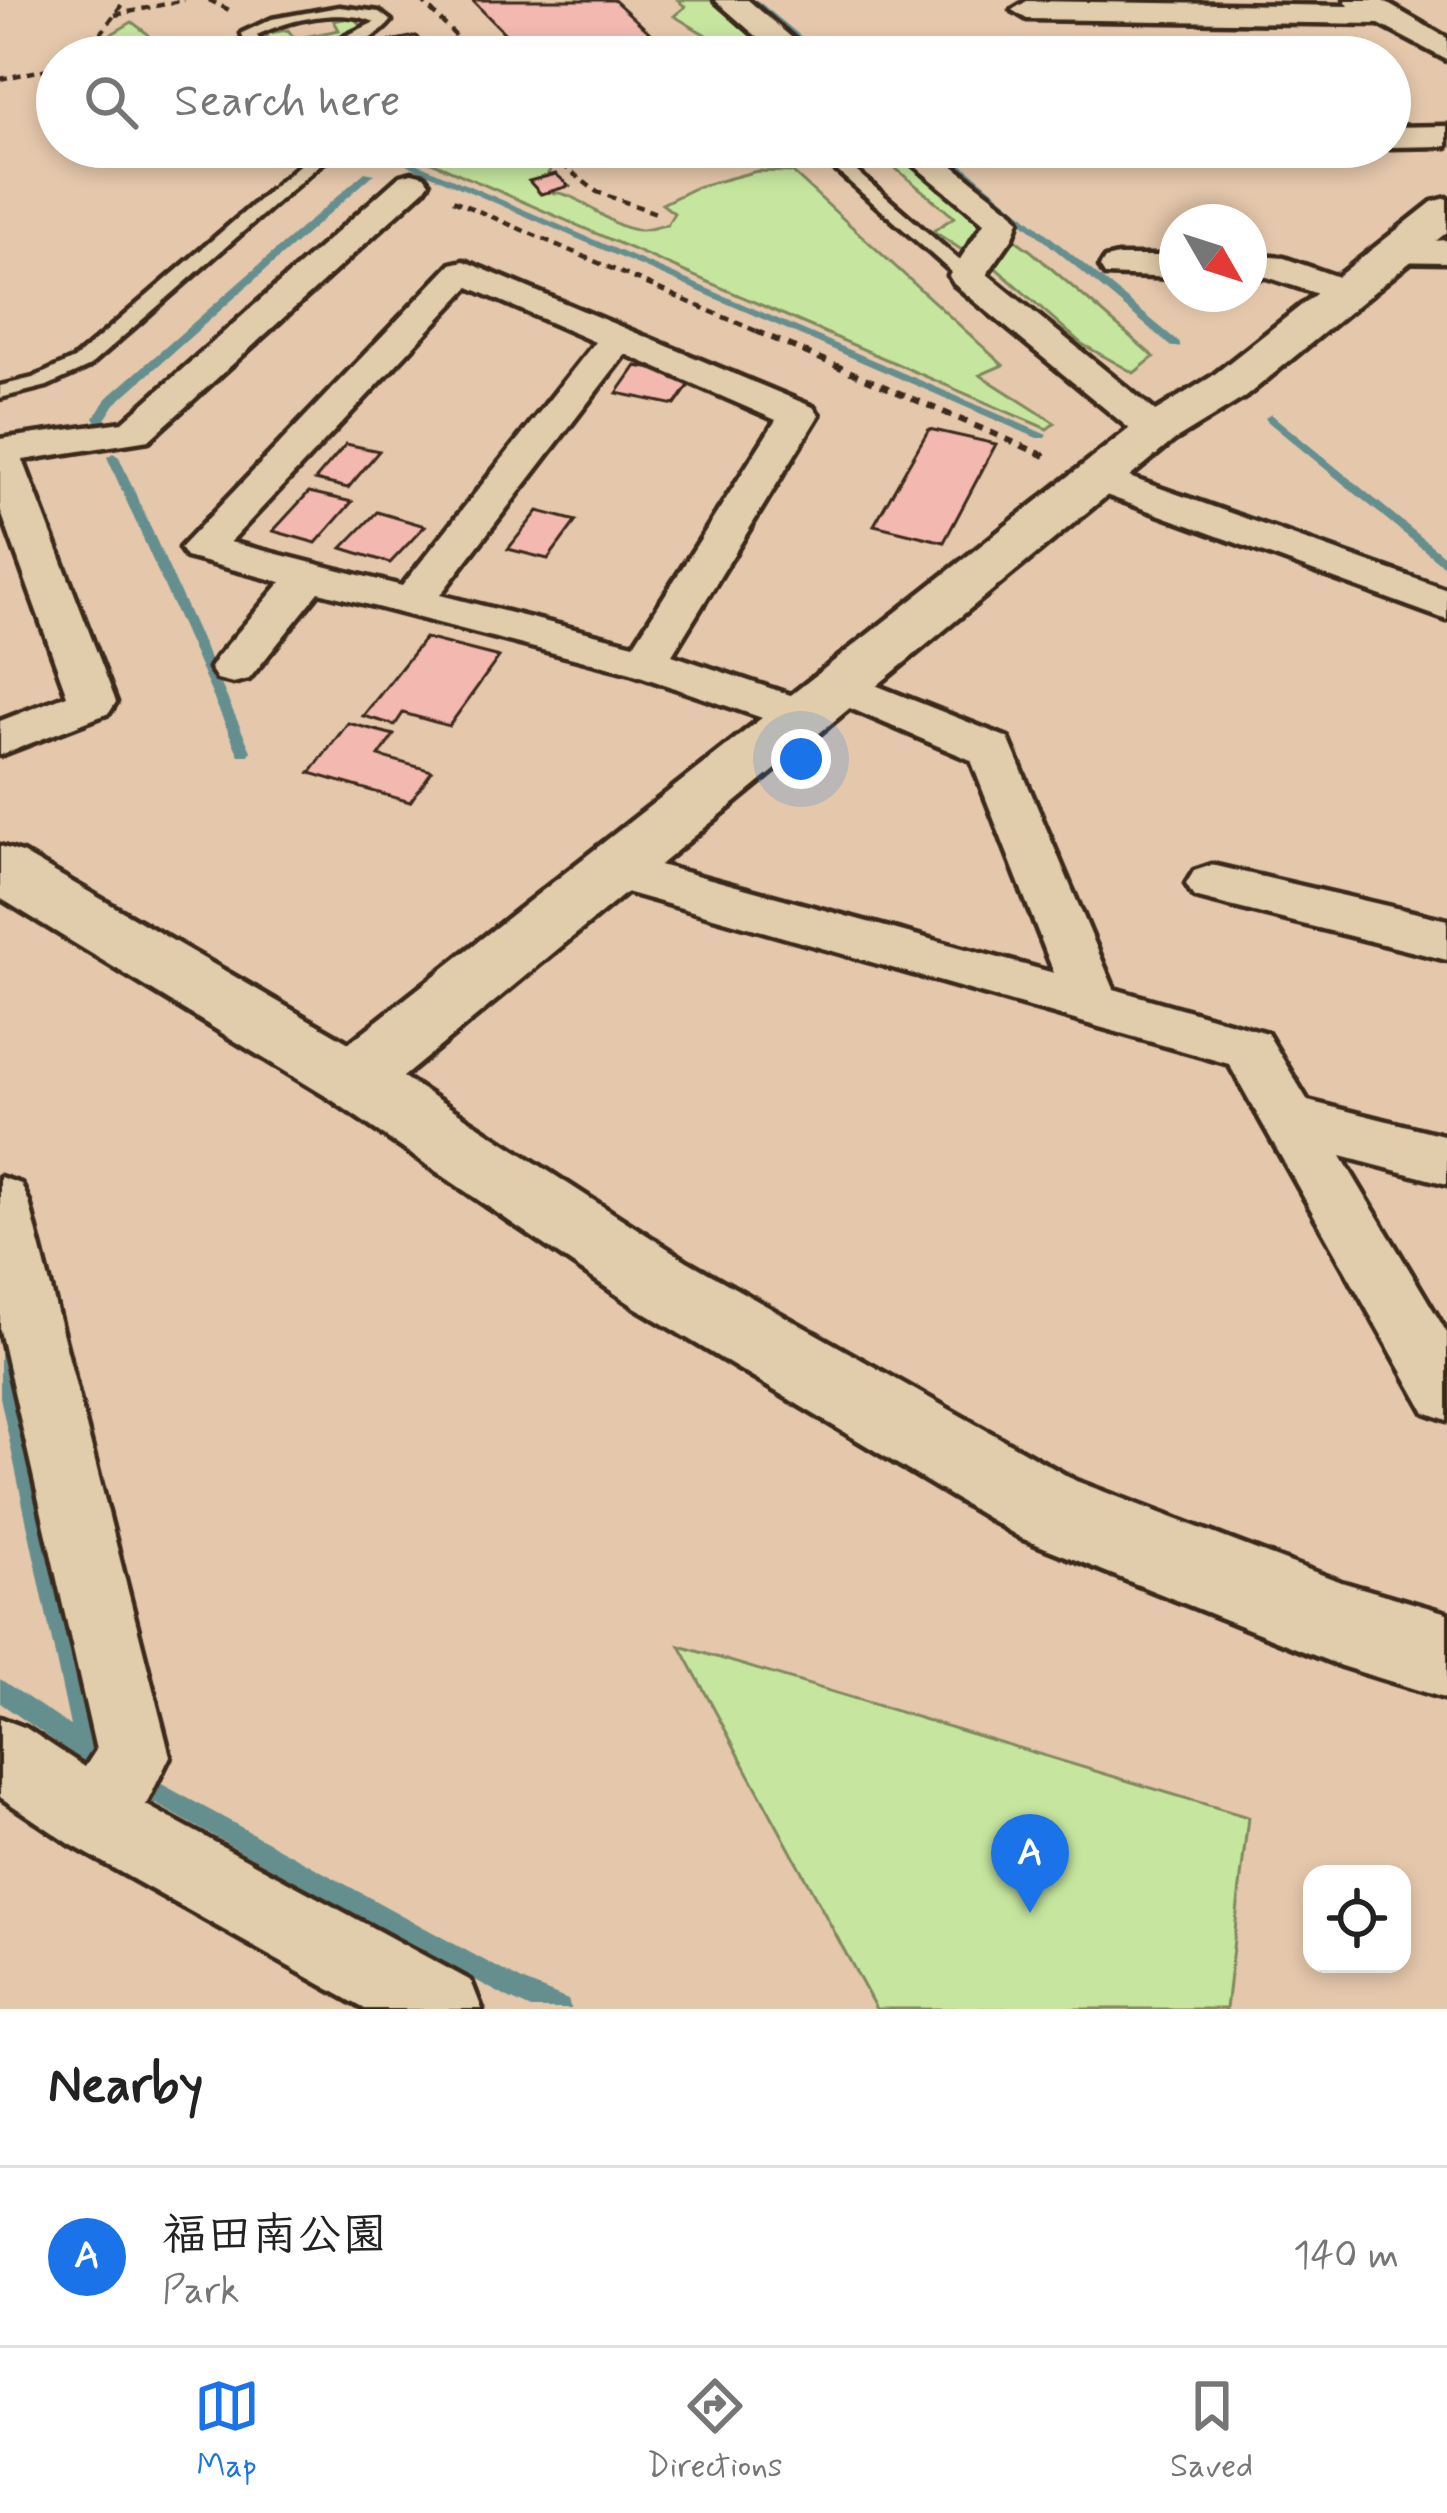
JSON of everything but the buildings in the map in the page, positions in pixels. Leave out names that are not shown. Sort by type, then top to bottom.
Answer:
[{"type":"street","points":[[730,0],[774,36]]},
{"type":"street","points":[[1027,10],[1373,7],[1447,50]]},
{"type":"street","points":[[1411,136],[1447,136]]},
{"type":"street","points":[[935,168],[1002,220],[996,237],[967,276],[1156,431]]},
{"type":"street","points":[[0,739],[93,702],[0,452],[135,432],[412,183]]},
{"type":"street","points":[[353,1079],[821,701],[1080,471],[1228,387],[1447,211]]},
{"type":"street","points":[[1394,253],[1447,251]]},
{"type":"street","points":[[1118,267],[1159,266]]},
{"type":"street","points":[[1267,266],[1345,292]]},
{"type":"street","points":[[645,662],[811,399],[618,338],[464,272],[201,548],[645,662],[821,701],[991,750],[1093,1004]]},
{"type":"street","points":[[412,602],[618,338]]},
{"type":"street","points":[[1080,471],[1447,606]]},
{"type":"street","points":[[233,668],[309,576]]},
{"type":"street","points":[[0,868],[353,1079],[661,1284],[1050,1510],[1341,1624],[1447,1656]]},
{"type":"street","points":[[612,870],[1248,1048],[1447,1391]]},
{"type":"street","points":[[1212,884],[1447,940]]},
{"type":"street","points":[[1288,1119],[1447,1160]]},
{"type":"street","points":[[0,1202],[113,1790]]},
{"type":"street","points":[[0,1754],[113,1790],[442,2009]]},
{"type":"lane","points":[[249,36],[349,8],[372,10],[384,21],[361,36]]},
{"type":"lane","points":[[0,392],[40,382],[81,363],[305,168]]},
{"type":"lane","points":[[842,168],[967,276]]},
{"type":"path","points":[[100,36],[124,0]]},
{"type":"path","points":[[115,15],[184,0]]},
{"type":"path","points":[[422,0],[456,36]]},
{"type":"path","points":[[0,79],[36,71]]},
{"type":"path","points":[[567,168],[597,192],[656,213]]},
{"type":"path","points":[[412,183],[1080,471]]},
{"type":"green space","points":[[678,0],[714,0],[756,36],[708,36],[674,16],[685,7]]},
{"type":"green space","points":[[352,17],[363,27],[344,36],[310,36],[339,30],[334,21]]},
{"type":"green space","points":[[132,22],[148,36],[110,36]]},
{"type":"green space","points":[[288,30],[293,36],[267,36],[269,33]]},
{"type":"green space","points":[[445,168],[551,168],[547,176],[530,181],[540,194],[566,195],[613,222],[638,230],[667,225],[674,213],[662,204],[697,187],[757,171],[792,172],[1003,365],[980,375],[1055,423],[1047,429]]},
{"type":"green space","points":[[895,168],[916,168],[970,212],[987,233],[971,256],[933,231],[954,217]]},
{"type":"green space","points":[[1010,236],[1154,357],[1134,373],[1082,344],[988,261]]},
{"type":"green space","points":[[680,1646],[1248,1817],[1226,2009],[876,2009]]},
{"type":"waterway","points":[[752,0],[796,36]]},
{"type":"waterway","points":[[420,168],[1041,435]]},
{"type":"waterway","points":[[960,168],[1176,345]]},
{"type":"waterway","points":[[100,418],[110,402],[369,174]]},
{"type":"waterway","points":[[1271,418],[1447,565]]},
{"type":"waterway","points":[[113,457],[244,751]]},
{"type":"waterway","points":[[1182,495],[1447,590]]},
{"type":"waterway","points":[[0,1352],[86,1750]]},
{"type":"waterway","points":[[0,1690],[86,1750]]},
{"type":"waterway","points":[[86,1750],[110,1767]]},
{"type":"waterway","points":[[138,1782],[516,1990],[559,2009]]},
{"type":"place","name":"福田南公園","points":[[1030,1913]]}]
